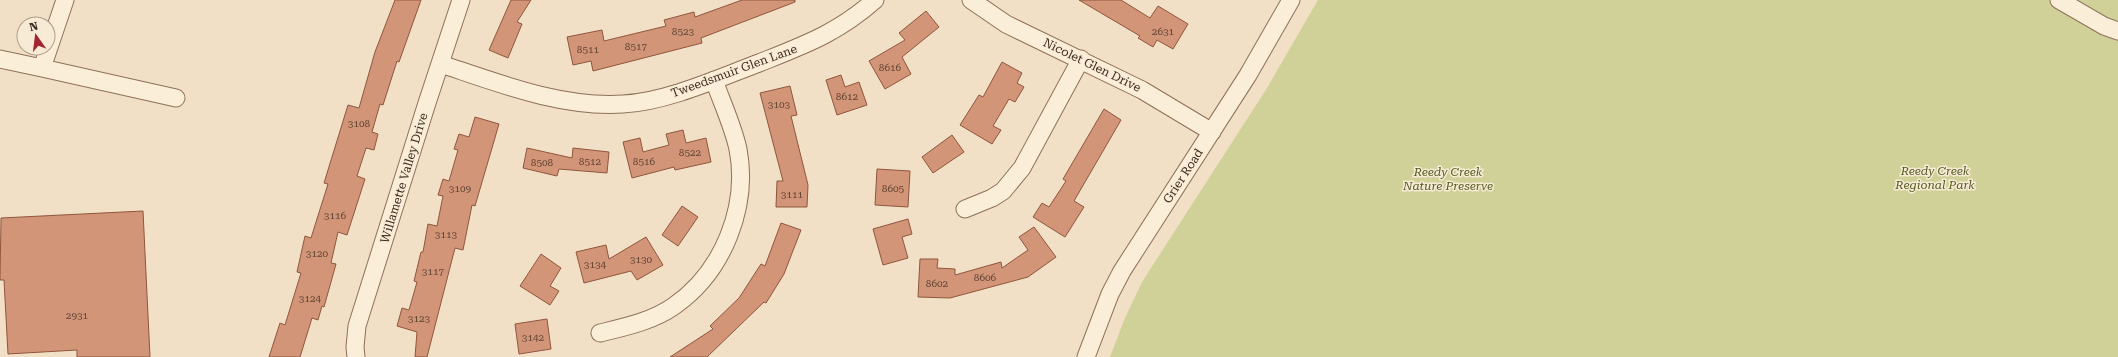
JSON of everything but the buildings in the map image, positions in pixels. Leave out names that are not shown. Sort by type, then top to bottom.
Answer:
[{"type":"street","points":[[42,68],[65,0]]},
{"type":"street","name":"Willamette Valley Drive","points":[[356,357],[355,347],[357,326],[426,103],[441,64],[462,0]]},
{"type":"street","name":"Tweedsmuir Glen Lane","points":[[441,64],[543,95],[569,101],[597,104],[624,104],[645,100],[714,80],[817,40],[854,19],[875,0]]},
{"type":"street","name":"Nicolet Glen Drive","points":[[971,0],[1006,24],[1081,59],[1142,90],[1212,132]]},
{"type":"street","name":"Grier Road","points":[[1086,357],[1110,294],[1122,271],[1248,75],[1291,0]]},
{"type":"street","points":[[2059,0],[2104,26],[2118,31]]},
{"type":"street","points":[[965,208],[992,198],[1003,190],[1022,168],[1081,59]]},
{"type":"street","points":[[0,60],[176,98]]},
{"type":"street","points":[[600,333],[633,325],[674,306],[694,288],[712,267],[727,240],[737,214],[740,175],[738,149],[714,80]]},
{"type":"green space","points":[[1318,0],[2118,0],[2118,357],[1110,357],[1125,318],[1142,282],[1267,88]]},
{"type":"park label","name":"Reedy Creek Regional Park","points":[[1935,178]]},
{"type":"park label","name":"Reedy Creek Nature Preserve","points":[[1448,179]]}]
